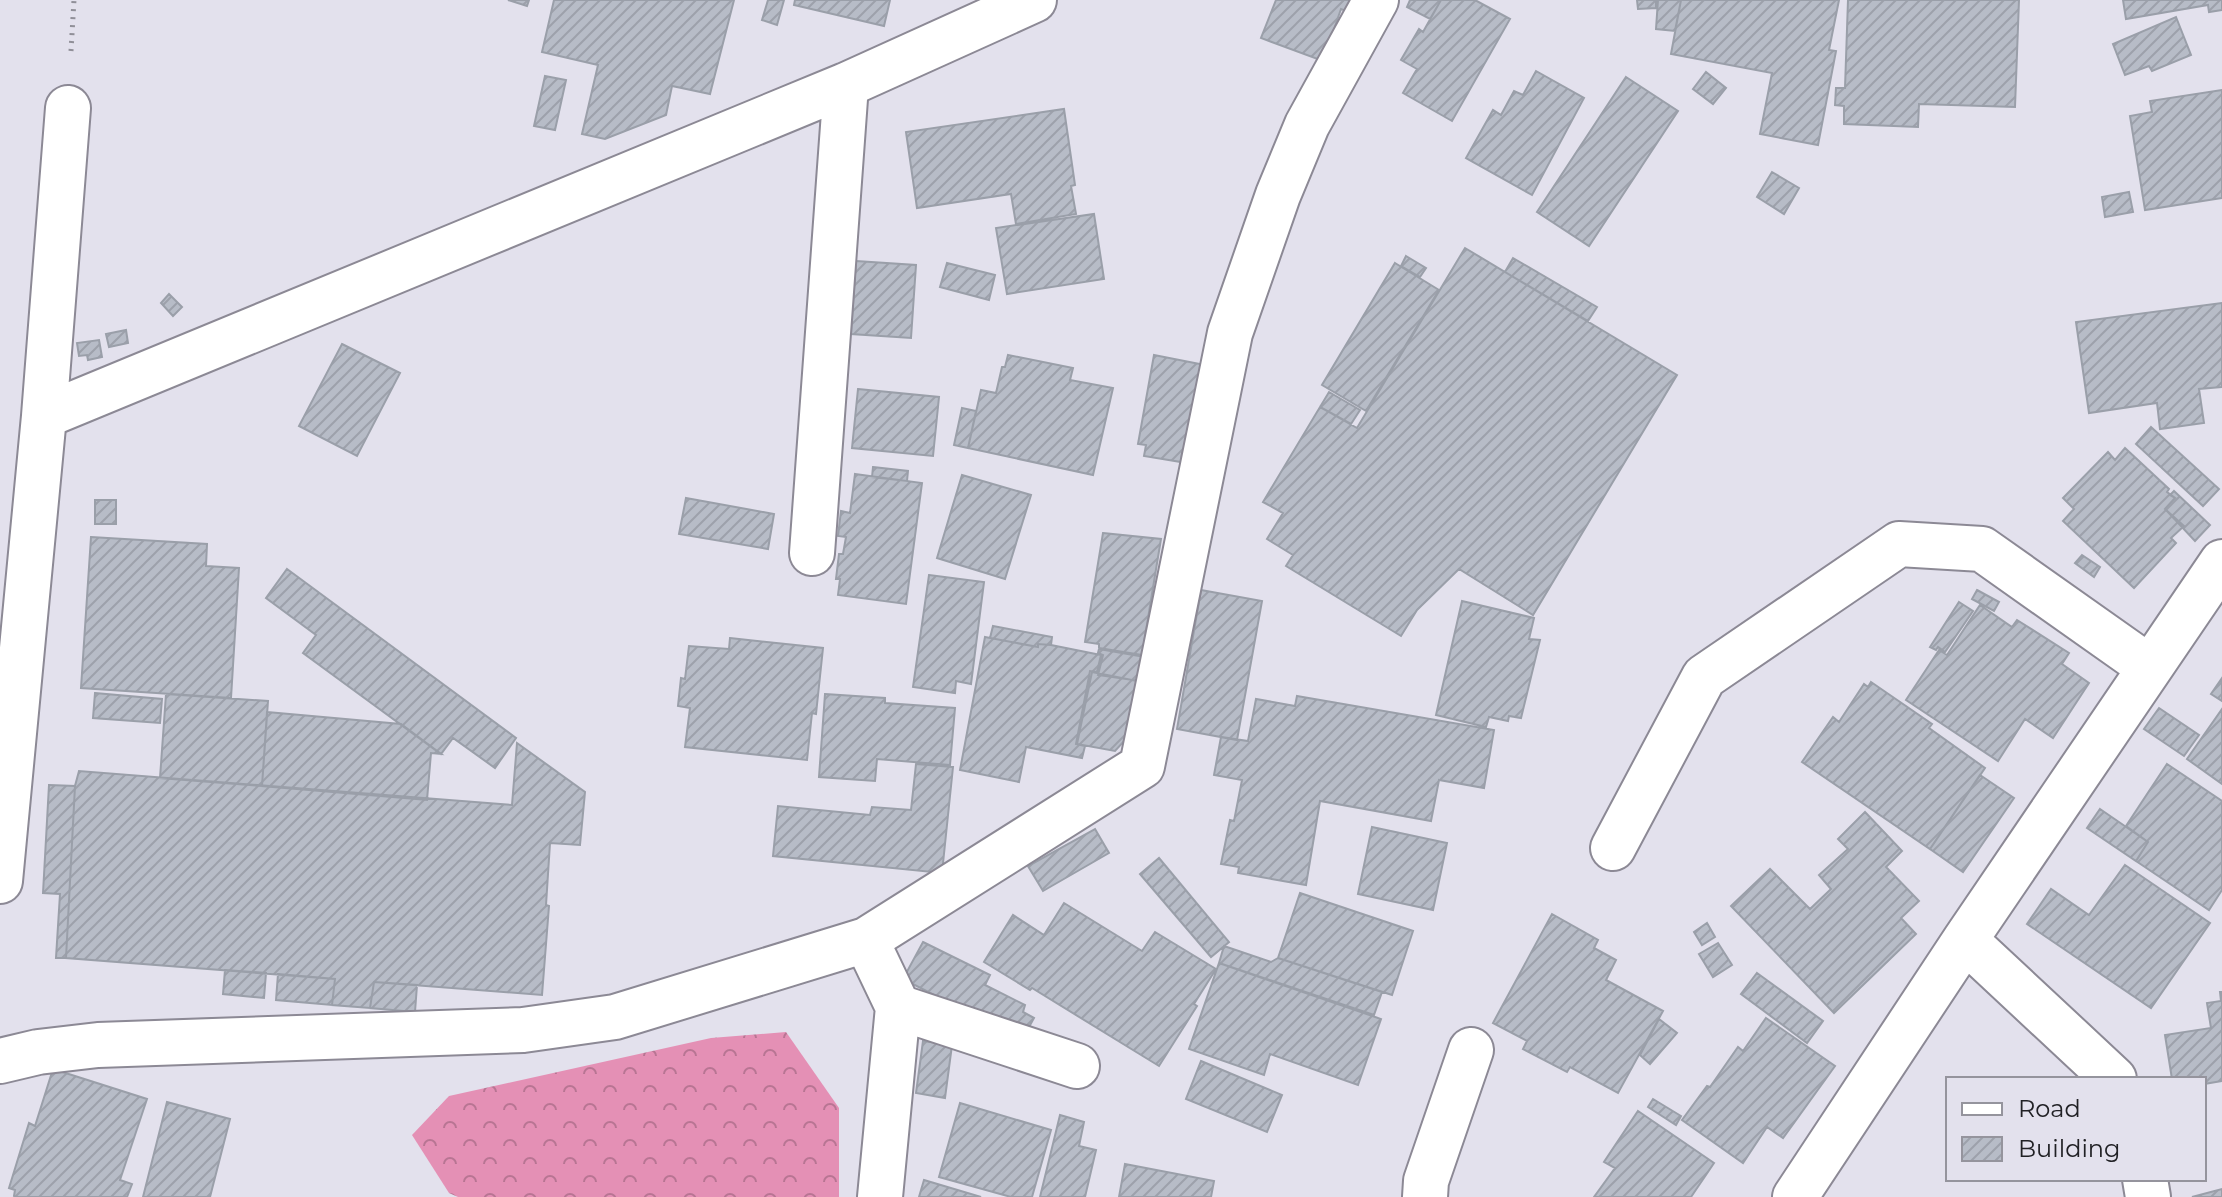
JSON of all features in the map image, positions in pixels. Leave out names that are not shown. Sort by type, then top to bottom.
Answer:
[{"type":"street","points":[[44,416],[846,85],[1034,0]]},
{"type":"street","points":[[0,1061],[38,1052],[98,1045],[523,1030],[615,1017],[866,940],[1142,766],[1230,333],[1278,195],[1307,125],[1376,0]]},
{"type":"street","points":[[812,553],[846,85]]},
{"type":"street","points":[[0,881],[44,416],[68,108]]},
{"type":"street","points":[[1613,848],[1704,677],[1899,544],[1982,549],[2149,667]]},
{"type":"street","points":[[1795,1197],[2222,562]]},
{"type":"street","points":[[866,940],[898,1007],[880,1197]]},
{"type":"street","points":[[1965,940],[2112,1077]]},
{"type":"street","points":[[898,1007],[1077,1066]]},
{"type":"street","points":[[1425,1197],[1426,1181],[1471,1050]]},
{"type":"green space","points":[[786,1032],[839,1108],[839,1197],[458,1197],[449,1193],[412,1135],[449,1096],[711,1038]]},
{"type":"building","points":[[508,0],[529,0],[527,6]]},
{"type":"building","points":[[554,0],[734,0],[710,94],[672,86],[666,115],[605,139],[582,134],[598,65],[542,52]]},
{"type":"building","points":[[768,0],[784,0],[777,25],[762,20]]},
{"type":"building","points":[[795,0],[890,0],[884,26],[794,5]]},
{"type":"building","points":[[1276,0],[1354,0],[1349,12],[1341,9],[1323,61],[1261,38]]},
{"type":"building","points":[[1410,0],[1441,0],[1430,19],[1407,7]]},
{"type":"building","points":[[1441,0],[1475,0],[1510,19],[1452,121],[1403,93],[1417,69],[1401,60],[1419,29],[1423,32]]},
{"type":"building","points":[[1637,0],[1656,0],[1656,8],[1638,9]]},
{"type":"building","points":[[1658,0],[1681,0],[1675,31],[1656,29]]},
{"type":"building","points":[[1681,0],[1839,0],[1829,50],[1836,51],[1818,145],[1760,134],[1772,73],[1671,54]]},
{"type":"building","points":[[1848,0],[2019,0],[2015,107],[1919,104],[1918,127],[1844,124],[1844,106],[1835,105],[1836,88],[1845,88]]},
{"type":"building","points":[[2123,0],[2222,0],[2222,10],[2209,12],[2208,5],[2126,19]]},
{"type":"building","points":[[2176,17],[2191,55],[2152,71],[2149,66],[2125,75],[2113,44]]},
{"type":"building","points":[[1536,71],[1584,98],[1532,195],[1466,158],[1493,110],[1501,115],[1514,91],[1523,95]]},
{"type":"building","points":[[1706,72],[1726,88],[1713,104],[1693,89]]},
{"type":"building","points":[[545,76],[566,80],[555,130],[534,126]]},
{"type":"building","points":[[1626,77],[1678,111],[1589,246],[1537,212]]},
{"type":"building","points":[[2222,90],[2222,198],[2145,210],[2130,116],[2152,112],[2150,101]]},
{"type":"building","points":[[1064,109],[1076,214],[1016,224],[1011,194],[917,208],[906,132]]},
{"type":"building","points":[[1772,172],[1799,188],[1784,214],[1757,197]]},
{"type":"building","points":[[2129,192],[2133,212],[2105,217],[2102,197]]},
{"type":"building","points":[[1094,214],[1104,279],[1007,294],[996,228]]},
{"type":"building","points":[[1465,248],[1677,375],[1533,615],[1459,569],[1417,610],[1401,636],[1286,566],[1293,555],[1267,539],[1283,513],[1263,502],[1320,407],[1357,428]]},
{"type":"building","points":[[1406,256],[1426,268],[1420,277],[1401,266]]},
{"type":"building","points":[[1513,258],[1597,307],[1588,321],[1505,272]]},
{"type":"building","points":[[856,261],[916,265],[911,338],[851,334]]},
{"type":"building","points":[[947,263],[995,275],[989,300],[940,287]]},
{"type":"building","points":[[1395,263],[1439,290],[1366,411],[1322,385]]},
{"type":"building","points":[[169,294],[182,307],[173,316],[161,303]]},
{"type":"building","points":[[2222,303],[2222,387],[2199,389],[2204,423],[2160,429],[2157,403],[2089,413],[2076,322]]},
{"type":"building","points":[[126,330],[128,343],[109,347],[106,334]]},
{"type":"building","points":[[99,340],[102,357],[88,360],[87,355],[79,356],[77,343]]},
{"type":"building","points":[[342,344],[400,373],[357,456],[299,426]]},
{"type":"building","points":[[1008,355],[1073,368],[1070,380],[1113,388],[1093,475],[968,448],[981,390],[996,393]]},
{"type":"building","points":[[1154,355],[1205,365],[1189,455],[1182,453],[1181,462],[1144,456],[1146,445],[1138,444]]},
{"type":"building","points":[[858,389],[939,397],[933,456],[852,448]]},
{"type":"building","points":[[1329,392],[1360,410],[1351,424],[1320,407]]},
{"type":"building","points":[[962,408],[976,411],[968,448],[954,445]]},
{"type":"building","points":[[2151,427],[2219,489],[2203,506],[2136,444]]},
{"type":"building","points":[[2125,448],[2169,489],[2167,492],[2175,498],[2165,509],[2184,526],[2171,538],[2176,543],[2134,588],[2063,521],[2074,509],[2063,498],[2108,452],[2115,460]]},
{"type":"building","points":[[873,467],[908,471],[907,481],[872,477]]},
{"type":"building","points":[[855,474],[922,483],[906,604],[838,595],[839,554],[843,554],[846,537],[838,536],[841,511],[850,513]]},
{"type":"building","points":[[962,475],[1031,495],[1005,579],[937,558]]},
{"type":"building","points":[[2174,491],[2210,525],[2195,541],[2165,509],[2175,498],[2170,495]]},
{"type":"building","points":[[686,498],[774,514],[768,549],[679,534]]},
{"type":"building","points":[[95,500],[116,500],[116,524],[95,524]]},
{"type":"building","points":[[1103,533],[1161,539],[1142,655],[1099,648],[1099,644],[1085,642]]},
{"type":"building","points":[[91,537],[207,544],[206,566],[239,568],[231,698],[81,688]]},
{"type":"building","points":[[2082,555],[2100,567],[2094,577],[2075,563]]},
{"type":"building","points":[[287,569],[516,738],[495,768],[453,738],[441,754],[303,653],[316,635],[266,598]]},
{"type":"building","points":[[929,575],[984,582],[971,684],[956,681],[955,693],[913,687]]},
{"type":"building","points":[[1201,590],[1262,601],[1237,740],[1177,729]]},
{"type":"building","points":[[1977,590],[1999,602],[1994,611],[1972,599]]},
{"type":"building","points":[[1462,601],[1534,618],[1529,639],[1540,640],[1521,718],[1509,716],[1508,721],[1489,717],[1486,727],[1436,715]]},
{"type":"building","points":[[1959,602],[1973,611],[1945,652],[1938,647],[1936,650],[1930,647]]},
{"type":"building","points":[[1980,605],[2012,627],[2017,620],[2069,653],[2062,664],[2089,683],[2053,738],[2025,719],[1998,761],[1906,700],[1939,650],[1947,655]]},
{"type":"building","points":[[993,626],[1052,637],[1051,645],[1038,644],[1038,647],[990,638]]},
{"type":"building","points":[[985,637],[1101,655],[1097,672],[1090,671],[1076,744],[1085,746],[1082,758],[1026,747],[1019,782],[960,770]]},
{"type":"building","points":[[730,638],[823,648],[816,714],[812,713],[807,760],[685,747],[690,708],[678,706],[689,646],[729,649]]},
{"type":"building","points":[[1099,649],[1145,657],[1141,681],[1098,675],[1103,655],[1098,653]]},
{"type":"building","points":[[1092,672],[1137,681],[1126,739],[1115,751],[1077,744]]},
{"type":"building","points":[[2222,678],[2222,701],[2211,694]]},
{"type":"building","points":[[1871,682],[1932,724],[1929,728],[1985,768],[1930,849],[1802,762],[1833,717],[1839,722],[1864,684],[1868,687]]},
{"type":"building","points":[[95,693],[162,699],[160,723],[93,718]]},
{"type":"building","points":[[166,694],[268,701],[262,786],[160,778]]},
{"type":"building","points":[[825,694],[885,698],[885,703],[955,708],[950,765],[877,759],[875,781],[819,777]]},
{"type":"building","points":[[1297,696],[1494,730],[1484,788],[1439,780],[1431,821],[1320,801],[1306,885],[1238,873],[1239,867],[1221,864],[1242,780],[1214,775],[1221,737],[1248,741],[1256,699],[1295,706]]},
{"type":"building","points":[[2159,708],[2199,735],[2184,756],[2144,729]]},
{"type":"building","points":[[2222,709],[2222,784],[2187,759]]},
{"type":"building","points":[[267,712],[401,724],[441,754],[431,753],[427,800],[262,786]]},
{"type":"building","points":[[517,743],[585,792],[580,845],[550,843],[542,995],[374,982],[370,1008],[332,1005],[335,979],[66,958],[75,786],[79,771],[512,805]]},
{"type":"building","points":[[916,764],[953,767],[942,873],[773,856],[778,806],[870,815],[872,807],[911,810]]},
{"type":"building","points":[[2167,764],[2222,801],[2222,890],[2209,910],[2136,861],[2148,842],[2126,826]]},
{"type":"building","points":[[1980,775],[2014,798],[1963,872],[1930,849]]},
{"type":"building","points":[[49,785],[75,786],[66,958],[56,958],[60,894],[43,893]]},
{"type":"building","points":[[2100,809],[2148,842],[2136,861],[2087,828]]},
{"type":"building","points":[[1865,812],[1902,851],[1886,867],[1919,901],[1901,918],[1916,934],[1834,1013],[1731,906],[1770,869],[1810,909],[1831,889],[1819,875],[1848,849],[1838,839]]},
{"type":"building","points":[[1372,827],[1447,843],[1433,910],[1358,894]]},
{"type":"building","points":[[1095,829],[1109,853],[1043,891],[1028,866]]},
{"type":"building","points":[[1159,858],[1229,942],[1211,957],[1140,874]]},
{"type":"building","points":[[2125,865],[2210,923],[2151,1008],[2027,924],[2051,889],[2089,915]]},
{"type":"building","points":[[1300,893],[1413,931],[1392,995],[1278,958]]},
{"type":"building","points":[[1064,903],[1142,951],[1155,932],[1216,969],[1159,1066],[984,962],[1013,915],[1044,935]]},
{"type":"building","points":[[1552,914],[1598,940],[1594,948],[1616,960],[1606,980],[1663,1011],[1618,1093],[1570,1067],[1567,1072],[1523,1049],[1527,1041],[1493,1023]]},
{"type":"building","points":[[1707,923],[1715,937],[1702,945],[1694,932]]},
{"type":"building","points":[[923,942],[990,975],[985,985],[1025,1005],[1023,1012],[1034,1018],[1022,1040],[903,979]]},
{"type":"building","points":[[1718,943],[1732,965],[1713,977],[1699,954]]},
{"type":"building","points":[[1224,946],[1271,962],[1278,958],[1382,992],[1374,1015],[1219,963]]},
{"type":"building","points":[[1219,963],[1381,1019],[1358,1085],[1270,1054],[1264,1075],[1189,1049]]},
{"type":"building","points":[[225,970],[266,973],[264,998],[223,994]]},
{"type":"building","points":[[1757,973],[1823,1021],[1807,1043],[1741,994]]},
{"type":"building","points":[[278,974],[335,979],[332,1005],[276,1000]]},
{"type":"building","points":[[374,982],[417,985],[415,1012],[370,1008]]},
{"type":"building","points":[[2222,992],[2222,1081],[2206,1084],[2206,1077],[2172,1077],[2165,1035],[2211,1028],[2207,1003],[2221,1001]]},
{"type":"building","points":[[1766,1018],[1835,1066],[1783,1138],[1767,1127],[1743,1163],[1682,1120],[1738,1047],[1743,1051]]},
{"type":"building","points":[[1659,1019],[1677,1033],[1650,1064],[1640,1055]]},
{"type":"building","points":[[923,1041],[952,1045],[945,1098],[916,1093]]},
{"type":"building","points":[[1201,1061],[1282,1095],[1267,1132],[1186,1099]]},
{"type":"building","points":[[53,1069],[147,1099],[120,1180],[132,1184],[127,1197],[16,1197],[15,1190],[9,1188],[29,1123],[35,1126]]},
{"type":"building","points":[[1653,1099],[1681,1116],[1676,1125],[1648,1107]]},
{"type":"building","points":[[167,1102],[230,1119],[210,1197],[143,1197]]},
{"type":"building","points":[[960,1103],[1051,1130],[1032,1197],[1011,1197],[939,1177]]},
{"type":"building","points":[[1638,1111],[1714,1163],[1691,1197],[1594,1197],[1615,1168],[1604,1162]]},
{"type":"building","points":[[1060,1115],[1084,1122],[1079,1146],[1096,1150],[1085,1197],[1040,1197]]},
{"type":"building","points":[[1125,1164],[1214,1181],[1211,1197],[1119,1197]]},
{"type":"building","points":[[924,1180],[981,1197],[919,1197]]},
{"type":"building","points":[[2222,1189],[2222,1197],[2192,1197]]}]
